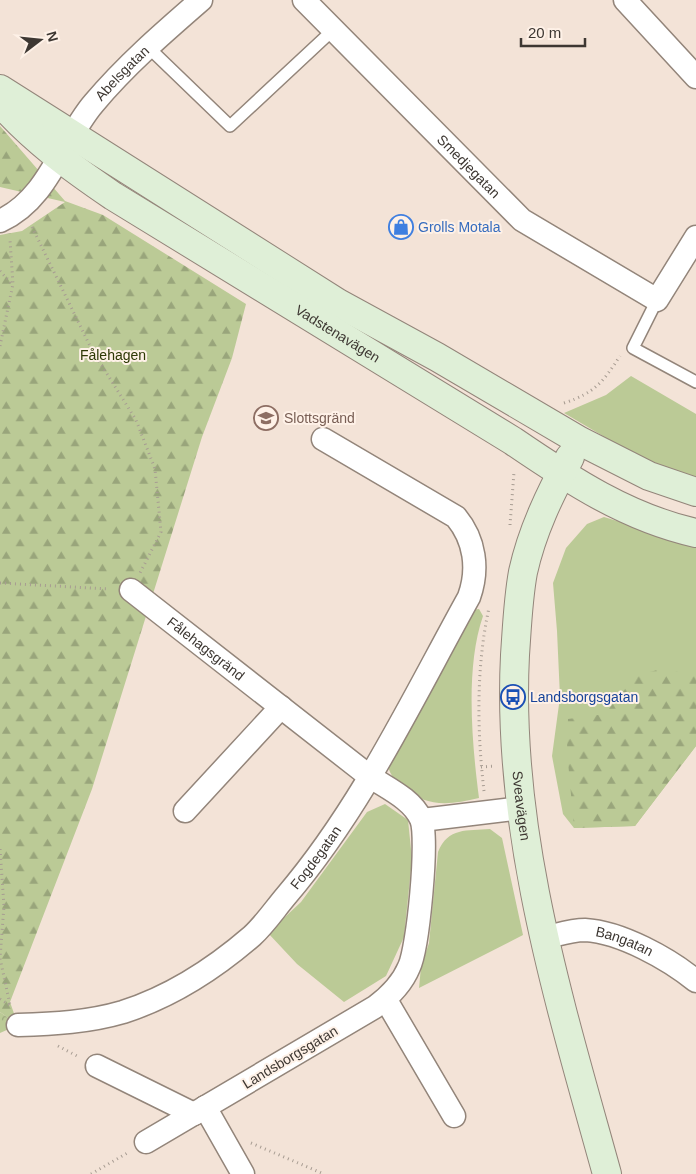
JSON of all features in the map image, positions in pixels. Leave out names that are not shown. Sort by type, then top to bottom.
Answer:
[{"type":"main road","name":"Vadstenavägen","points":[[0,89],[338,303],[454,366],[580,441],[649,476],[696,492]]},
{"type":"main road","name":"Vadstenavägen","points":[[0,102],[16,121],[60,159],[113,196],[513,441],[561,474],[615,505],[674,528],[696,533]]},
{"type":"main road","name":"Sveavägen","points":[[580,441],[561,474],[536,526],[523,572],[517,624],[513,720],[533,889],[543,938],[608,1174]]},
{"type":"street","name":"Abelsgatan","points":[[10,215],[50,176],[72,134],[92,105],[147,46],[200,0]]},
{"type":"street","name":"Smedjegatan","points":[[304,0],[522,220],[658,300]]},
{"type":"street","points":[[624,0],[696,76]]},
{"type":"street","points":[[658,300],[696,237]]},
{"type":"street","name":"Fogdegatan","points":[[14,1015],[91,1020],[124,1011],[167,994],[210,969],[253,935],[303,876],[369,776],[469,597],[476,571],[471,546],[463,526],[448,510],[323,439]]},
{"type":"street","name":"Fålehagsgränd","points":[[131,590],[369,776]]},
{"type":"street","points":[[185,811],[281,707]]},
{"type":"street","points":[[369,776],[410,803],[422,820],[522,808]]},
{"type":"street","name":"Landsborgsgatan","points":[[146,1142],[386,1000],[404,978],[414,953],[425,839],[422,820]]},
{"type":"street","name":"Bangatan","points":[[543,938],[572,931],[602,932],[626,941],[676,966],[696,981]]},
{"type":"street","points":[[386,1000],[454,1116]]},
{"type":"street","points":[[97,1066],[200,1111],[217,1127],[243,1174]]},
{"type":"lane","points":[[147,46],[230,126],[333,30]]},
{"type":"lane","points":[[658,300],[633,348],[696,382]]},
{"type":"path","points":[[0,346],[12,284],[10,215]]},
{"type":"path","points":[[0,583],[131,590],[160,532],[155,469],[136,420],[10,215]]},
{"type":"path","points":[[0,271],[12,284]]},
{"type":"path","points":[[487,812],[481,767],[480,709],[482,641],[490,606]]},
{"type":"path","points":[[0,849],[4,906],[0,958],[14,1015]]},
{"type":"path","points":[[217,1127],[311,1170],[324,1174]]},
{"type":"path","points":[[91,1174],[146,1142]]},
{"type":"green space","name":"Fålehagen","points":[[0,126],[65,201],[103,215],[246,304],[232,358],[202,437],[92,789],[10,1002],[18,1025],[0,1012],[0,235],[22,231],[65,202],[0,187]]},
{"type":"green space","points":[[631,376],[696,414],[696,479],[647,462],[564,413],[606,395]]},
{"type":"green space","points":[[604,517],[696,545],[696,746],[635,826],[574,828],[563,814],[552,756],[560,697],[553,583],[566,548],[587,524]]},
{"type":"green space","points":[[479,609],[483,616],[477,637],[474,659],[472,730],[479,798],[448,803],[429,801],[411,793],[396,781],[390,772],[387,760],[471,610]]},
{"type":"green space","points":[[661,669],[696,675],[696,746],[635,826],[574,828],[567,750],[568,719],[605,714],[635,676]]},
{"type":"green space","points":[[385,804],[408,820],[412,859],[404,937],[386,976],[344,1002],[297,964],[268,933],[301,902],[367,812]]},
{"type":"green space","points":[[490,829],[502,838],[523,935],[419,988],[421,967],[429,943],[438,852],[447,838],[453,834]]},
{"type":"green space","points":[[0,1012],[18,1025],[0,1033]]},
{"type":"place","name":"Grolls Motala","points":[[401,227]]},
{"type":"place","name":"Slottsgränd","points":[[266,418]]},
{"type":"place","name":"Landsborgsgatan","points":[[513,697]]}]
